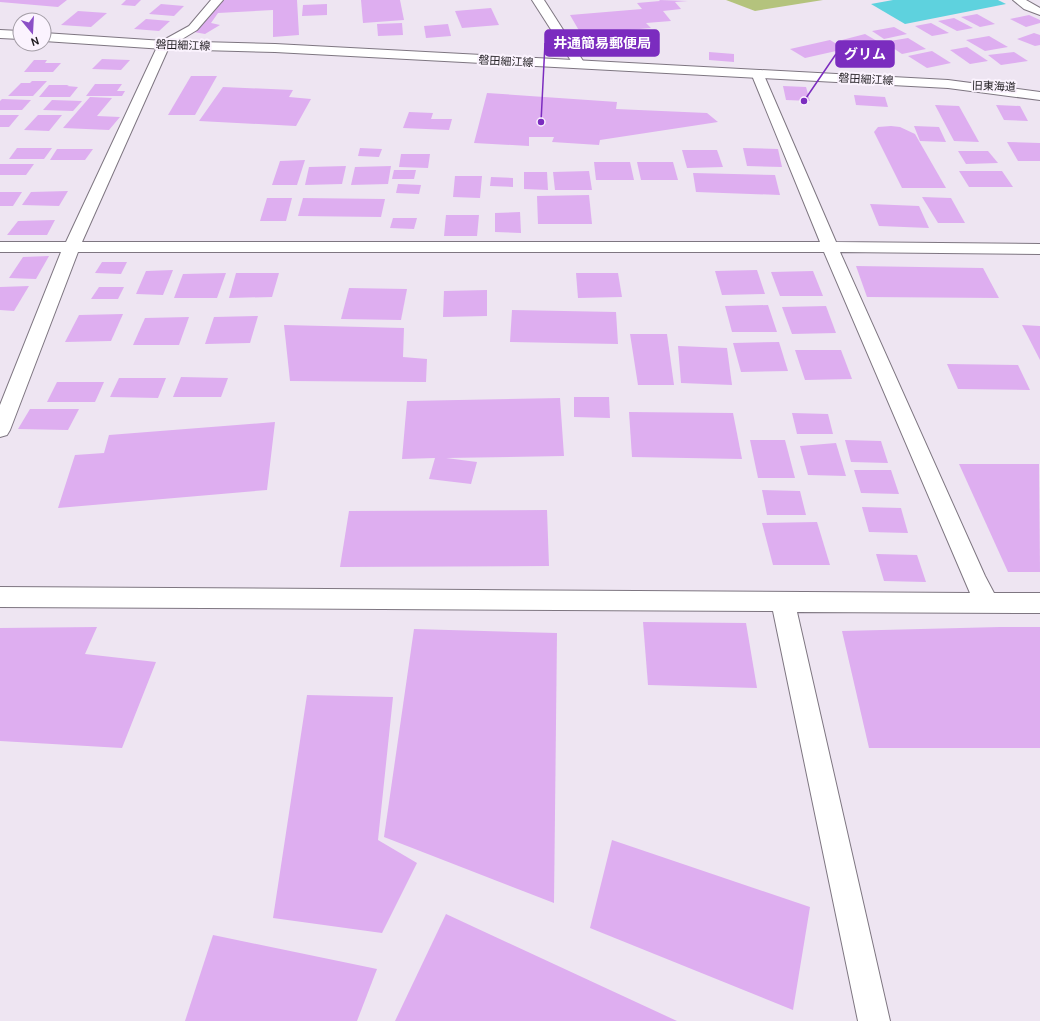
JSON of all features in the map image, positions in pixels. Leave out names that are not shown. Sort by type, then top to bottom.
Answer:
[{"type":"street","points":[[0,430],[72,246],[164,45],[193,28],[217,0]]},
{"type":"street","points":[[538,0],[579,64]]},
{"type":"street","points":[[1019,0],[1028,7],[1040,12]]},
{"type":"street","points":[[0,34],[12,35]]},
{"type":"street","name":"磐田細江線","points":[[52,38],[164,45],[275,48],[948,84],[1040,96]]},
{"type":"street","points":[[757,73],[830,247],[974,578],[987,603]]},
{"type":"street","name":"旧東海道","points":[[948,84],[1040,87]]},
{"type":"street","points":[[0,247],[830,247],[1040,249]]},
{"type":"street","points":[[0,597],[1040,603]]},
{"type":"street","points":[[783,601],[874,1021]]},
{"type":"green space","points":[[726,0],[823,0],[755,11]]},
{"type":"water","points":[[893,0],[998,0],[1006,4],[905,24],[871,4]]},
{"type":"building","points":[[0,0],[67,0],[58,7],[0,2]]},
{"type":"building","points":[[126,0],[141,0],[135,6],[121,5]]},
{"type":"building","points":[[219,0],[297,0],[299,35],[273,37],[273,10],[218,13],[211,23],[220,25],[205,34],[194,32]]},
{"type":"building","points":[[361,0],[400,0],[404,20],[363,23]]},
{"type":"building","points":[[659,0],[688,1],[675,2],[681,9],[663,11],[671,21],[646,23],[651,28],[581,34],[570,15],[642,9],[637,3],[660,1]]},
{"type":"building","points":[[161,4],[184,6],[174,16],[149,14]]},
{"type":"building","points":[[327,4],[327,15],[302,16],[303,5]]},
{"type":"building","points":[[491,8],[499,25],[462,28],[455,11]]},
{"type":"building","points":[[78,11],[107,13],[91,27],[61,25]]},
{"type":"building","points":[[977,14],[995,24],[980,27],[961,17]]},
{"type":"building","points":[[1029,15],[1040,20],[1040,23],[1026,27],[1010,19]]},
{"type":"building","points":[[954,18],[973,28],[957,31],[938,21]]},
{"type":"building","points":[[146,19],[170,21],[159,31],[134,29]]},
{"type":"building","points":[[402,23],[403,35],[378,36],[377,24]]},
{"type":"building","points":[[931,23],[949,33],[932,36],[915,26]]},
{"type":"building","points":[[448,24],[451,36],[426,38],[424,26]]},
{"type":"building","points":[[894,27],[907,34],[884,39],[872,31]]},
{"type":"building","points":[[1034,33],[1040,35],[1040,45],[1035,46],[1017,39]]},
{"type":"building","points":[[865,34],[877,41],[854,47],[842,40]]},
{"type":"building","points":[[989,36],[1008,47],[985,51],[966,40]]},
{"type":"building","points":[[908,38],[926,49],[902,54],[884,42]]},
{"type":"building","points":[[830,40],[845,49],[805,58],[790,49]]},
{"type":"building","points":[[967,47],[988,61],[970,64],[950,50]]},
{"type":"building","points":[[932,51],[951,63],[927,68],[908,56]]},
{"type":"building","points":[[709,52],[734,54],[734,62],[709,60]]},
{"type":"building","points":[[1014,52],[1028,61],[1001,65],[988,55]]},
{"type":"building","points":[[102,59],[130,60],[121,70],[92,69]]},
{"type":"building","points":[[34,60],[47,60],[45,63],[61,63],[53,72],[24,72]]},
{"type":"building","points":[[191,76],[217,76],[195,115],[168,115]]},
{"type":"building","points":[[32,81],[47,81],[33,96],[8,96],[21,83],[30,83]]},
{"type":"building","points":[[95,84],[122,84],[117,91],[125,91],[122,96],[86,96]]},
{"type":"building","points":[[49,85],[69,85],[67,86],[78,87],[70,97],[39,97]]},
{"type":"building","points":[[783,86],[806,87],[810,101],[786,100]]},
{"type":"building","points":[[223,87],[293,90],[289,97],[311,99],[296,126],[199,121]]},
{"type":"building","points":[[487,93],[617,102],[616,109],[707,113],[718,122],[600,140],[599,145],[552,142],[554,137],[529,137],[529,146],[474,143]]},
{"type":"building","points":[[854,95],[885,97],[888,107],[856,105]]},
{"type":"building","points":[[90,97],[112,98],[97,116],[120,117],[109,130],[63,128]]},
{"type":"building","points":[[2,99],[31,100],[22,110],[0,110],[0,101]]},
{"type":"building","points":[[52,100],[82,101],[73,111],[43,110]]},
{"type":"building","points":[[935,105],[959,106],[979,142],[954,141]]},
{"type":"building","points":[[996,105],[1020,106],[1028,121],[1004,120]]},
{"type":"building","points":[[409,112],[433,113],[431,119],[452,119],[449,130],[403,128]]},
{"type":"building","points":[[0,115],[19,115],[9,127],[0,127]]},
{"type":"building","points":[[38,115],[62,115],[49,131],[24,130]]},
{"type":"building","points":[[914,126],[939,127],[946,142],[920,141]]},
{"type":"building","points":[[878,127],[900,127],[915,134],[946,188],[902,188],[874,132]]},
{"type":"building","points":[[1007,142],[1040,143],[1040,161],[1018,161]]},
{"type":"building","points":[[17,148],[52,148],[44,159],[9,159]]},
{"type":"building","points":[[360,148],[382,149],[379,157],[358,156]]},
{"type":"building","points":[[743,148],[778,149],[782,167],[747,166]]},
{"type":"building","points":[[57,149],[93,149],[85,160],[50,160]]},
{"type":"building","points":[[682,150],[717,150],[723,167],[687,168]]},
{"type":"building","points":[[958,151],[988,151],[998,163],[966,164]]},
{"type":"building","points":[[401,154],[430,154],[428,168],[399,167]]},
{"type":"building","points":[[305,160],[297,185],[272,185],[280,161]]},
{"type":"building","points":[[594,162],[630,162],[634,180],[596,180]]},
{"type":"building","points":[[637,162],[673,162],[678,180],[641,180]]},
{"type":"building","points":[[0,164],[34,164],[26,175],[0,175]]},
{"type":"building","points":[[346,166],[342,184],[305,185],[309,167]]},
{"type":"building","points":[[391,166],[388,184],[351,185],[355,167]]},
{"type":"building","points":[[394,170],[416,170],[414,179],[392,179]]},
{"type":"building","points":[[589,171],[592,190],[555,190],[553,172]]},
{"type":"building","points":[[959,171],[1002,171],[1013,187],[969,187]]},
{"type":"building","points":[[524,172],[547,172],[548,190],[524,189]]},
{"type":"building","points":[[693,173],[775,175],[780,195],[696,192]]},
{"type":"building","points":[[455,176],[482,176],[480,198],[453,197]]},
{"type":"building","points":[[491,177],[513,178],[513,187],[490,186]]},
{"type":"building","points":[[398,184],[421,185],[419,194],[396,193]]},
{"type":"building","points":[[68,191],[59,206],[22,205],[31,192]]},
{"type":"building","points":[[0,192],[22,192],[13,206],[0,206]]},
{"type":"building","points":[[589,195],[592,224],[538,224],[537,196]]},
{"type":"building","points":[[922,197],[951,198],[965,223],[938,223]]},
{"type":"building","points":[[267,198],[292,198],[286,221],[260,221]]},
{"type":"building","points":[[303,198],[385,199],[381,217],[298,216]]},
{"type":"building","points":[[870,204],[919,206],[929,228],[879,226]]},
{"type":"building","points":[[520,212],[521,233],[495,232],[495,213]]},
{"type":"building","points":[[446,215],[479,215],[477,236],[444,236]]},
{"type":"building","points":[[393,218],[417,218],[414,229],[390,228]]},
{"type":"building","points":[[55,220],[47,235],[7,235],[18,221]]},
{"type":"building","points":[[49,256],[36,279],[9,278],[23,257]]},
{"type":"building","points":[[102,262],[127,262],[121,274],[95,273]]},
{"type":"building","points":[[856,266],[983,268],[999,298],[867,297]]},
{"type":"building","points":[[173,270],[163,295],[136,294],[146,271]]},
{"type":"building","points":[[757,270],[765,294],[722,295],[715,271]]},
{"type":"building","points":[[813,271],[823,296],[780,296],[771,272]]},
{"type":"building","points":[[226,273],[217,298],[174,298],[183,274]]},
{"type":"building","points":[[236,273],[279,273],[272,297],[229,298]]},
{"type":"building","points":[[576,273],[618,273],[622,297],[578,298]]},
{"type":"building","points":[[29,286],[14,311],[0,310],[0,287]]},
{"type":"building","points":[[99,287],[124,287],[118,299],[91,299]]},
{"type":"building","points":[[349,288],[407,289],[401,320],[341,319]]},
{"type":"building","points":[[487,290],[487,316],[443,317],[444,291]]},
{"type":"building","points":[[768,305],[777,332],[732,332],[725,306]]},
{"type":"building","points":[[826,306],[836,333],[792,334],[782,307]]},
{"type":"building","points":[[512,310],[616,312],[618,344],[510,342]]},
{"type":"building","points":[[123,314],[111,341],[65,342],[79,315]]},
{"type":"building","points":[[258,316],[250,343],[205,344],[214,317]]},
{"type":"building","points":[[189,317],[179,345],[133,345],[145,318]]},
{"type":"building","points":[[284,325],[404,328],[403,357],[427,359],[426,382],[290,381]]},
{"type":"building","points":[[1022,325],[1040,326],[1040,360]]},
{"type":"building","points":[[630,334],[667,334],[674,385],[638,385]]},
{"type":"building","points":[[779,342],[788,371],[741,372],[733,343]]},
{"type":"building","points":[[678,346],[727,348],[732,385],[681,383]]},
{"type":"building","points":[[795,350],[841,350],[852,379],[805,380]]},
{"type":"building","points":[[947,364],[1018,365],[1030,390],[958,389]]},
{"type":"building","points":[[181,377],[228,378],[221,397],[173,397]]},
{"type":"building","points":[[119,378],[166,378],[158,398],[110,397]]},
{"type":"building","points":[[57,382],[104,382],[95,402],[47,402]]},
{"type":"building","points":[[574,397],[609,397],[610,418],[574,417]]},
{"type":"building","points":[[560,398],[564,456],[446,458],[477,462],[471,484],[429,479],[435,458],[402,459],[407,401]]},
{"type":"building","points":[[30,409],[79,409],[68,430],[18,429]]},
{"type":"building","points":[[629,412],[733,413],[742,459],[632,457]]},
{"type":"building","points":[[792,413],[828,414],[833,434],[797,434]]},
{"type":"building","points":[[275,422],[267,490],[58,508],[75,455],[104,453],[109,435]]},
{"type":"building","points":[[750,440],[785,440],[795,478],[758,478]]},
{"type":"building","points":[[845,440],[881,441],[888,463],[851,462]]},
{"type":"building","points":[[836,443],[846,476],[808,475],[800,446]]},
{"type":"building","points":[[959,464],[1039,464],[1040,572],[1008,572]]},
{"type":"building","points":[[854,470],[891,470],[899,494],[861,493]]},
{"type":"building","points":[[762,490],[800,491],[806,515],[767,515]]},
{"type":"building","points":[[862,507],[901,508],[908,533],[869,532]]},
{"type":"building","points":[[547,510],[549,566],[340,567],[349,511]]},
{"type":"building","points":[[817,522],[830,565],[773,565],[762,523]]},
{"type":"building","points":[[876,554],[917,555],[926,582],[884,581]]},
{"type":"building","points":[[643,622],[746,623],[757,688],[648,685]]},
{"type":"building","points":[[97,627],[85,654],[156,662],[122,748],[0,741],[0,628]]},
{"type":"building","points":[[1040,627],[1040,748],[869,748],[842,631]]},
{"type":"building","points":[[414,629],[557,633],[554,903],[384,837]]},
{"type":"building","points":[[307,695],[393,697],[378,840],[417,863],[382,933],[273,918]]},
{"type":"building","points":[[612,840],[810,907],[793,1010],[590,928]]},
{"type":"building","points":[[446,914],[677,1021],[395,1021]]},
{"type":"building","points":[[213,935],[377,969],[357,1021],[185,1021]]},
{"type":"place","name":"グリム","points":[[804,101]]},
{"type":"place","name":"井通簡易郵便局","points":[[541,122]]}]
